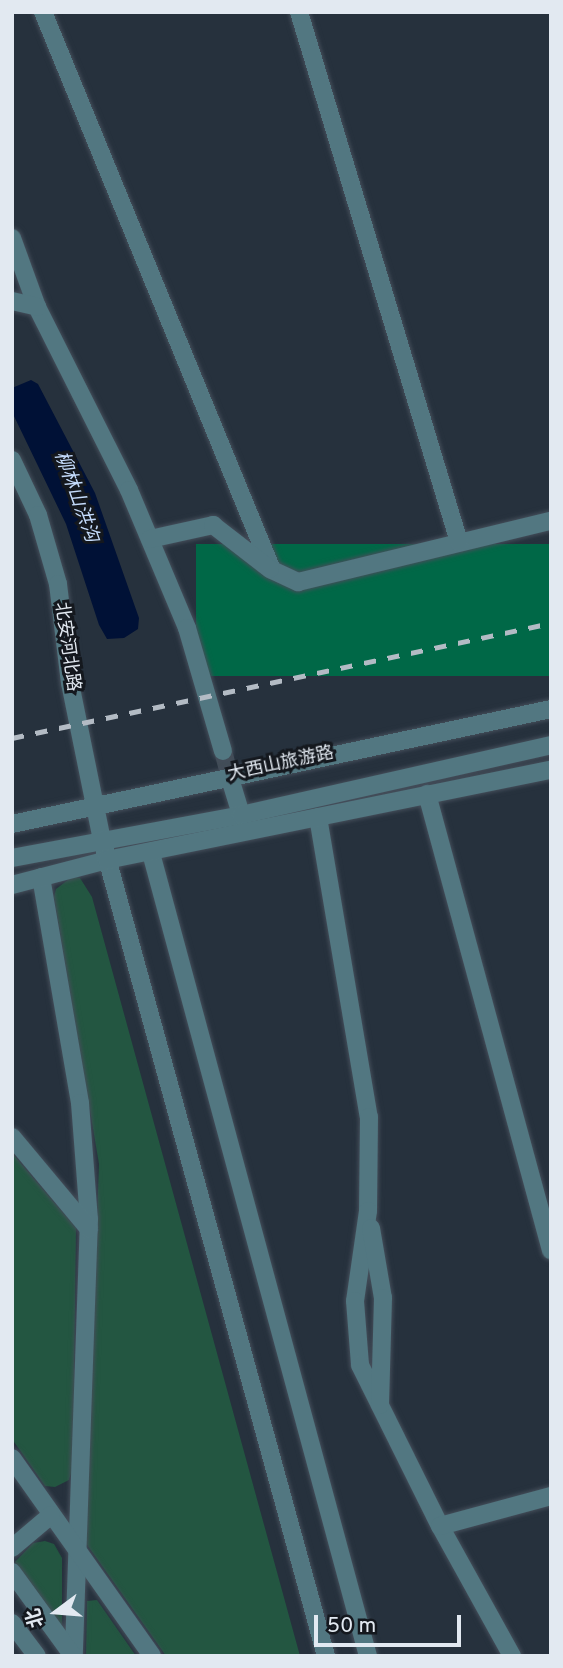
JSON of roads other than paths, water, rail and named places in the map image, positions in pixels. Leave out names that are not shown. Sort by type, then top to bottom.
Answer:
[{"type":"street","points":[[43,12],[272,570]]},
{"type":"street","points":[[299,12],[459,542]]},
{"type":"street","points":[[12,238],[37,307],[150,539],[187,628],[223,751]]},
{"type":"street","points":[[12,301],[37,307]]},
{"type":"street","name":"北安河北路","points":[[12,460],[38,515],[58,584],[70,682],[102,840],[326,1656]]},
{"type":"street","points":[[150,539],[213,526],[272,570],[298,582],[551,521]]},
{"type":"street","name":"大西山旅游路","points":[[12,824],[551,709]]},
{"type":"street","points":[[12,858],[241,814],[551,745]]},
{"type":"street","points":[[12,885],[107,860],[551,770]]},
{"type":"street","points":[[232,785],[241,814]]},
{"type":"street","points":[[427,794],[551,1250]]},
{"type":"street","points":[[318,817],[369,1117],[368,1211],[355,1301],[360,1365],[380,1412],[512,1656]]},
{"type":"street","points":[[151,853],[368,1656]]},
{"type":"street","points":[[41,877],[80,1103],[89,1229],[74,1656]]},
{"type":"street","points":[[12,1137],[89,1229]]},
{"type":"street","points":[[368,1211],[383,1298],[380,1412]]},
{"type":"street","points":[[12,1458],[152,1656]]},
{"type":"street","points":[[440,1526],[551,1496]]},
{"type":"street","points":[[12,1548],[51,1515]]},
{"type":"street","points":[[12,1572],[74,1656]]},
{"type":"street","points":[[12,1623],[37,1656]]},
{"type":"water","name":"柳林山洪沟","points":[[31,380],[38,384],[95,493],[139,618],[138,629],[124,638],[107,639],[99,625],[66,524],[12,412],[12,388]]},
{"type":"tunnel","points":[[223,751],[232,785]]},
{"type":"railway","points":[[12,738],[551,623]]}]
